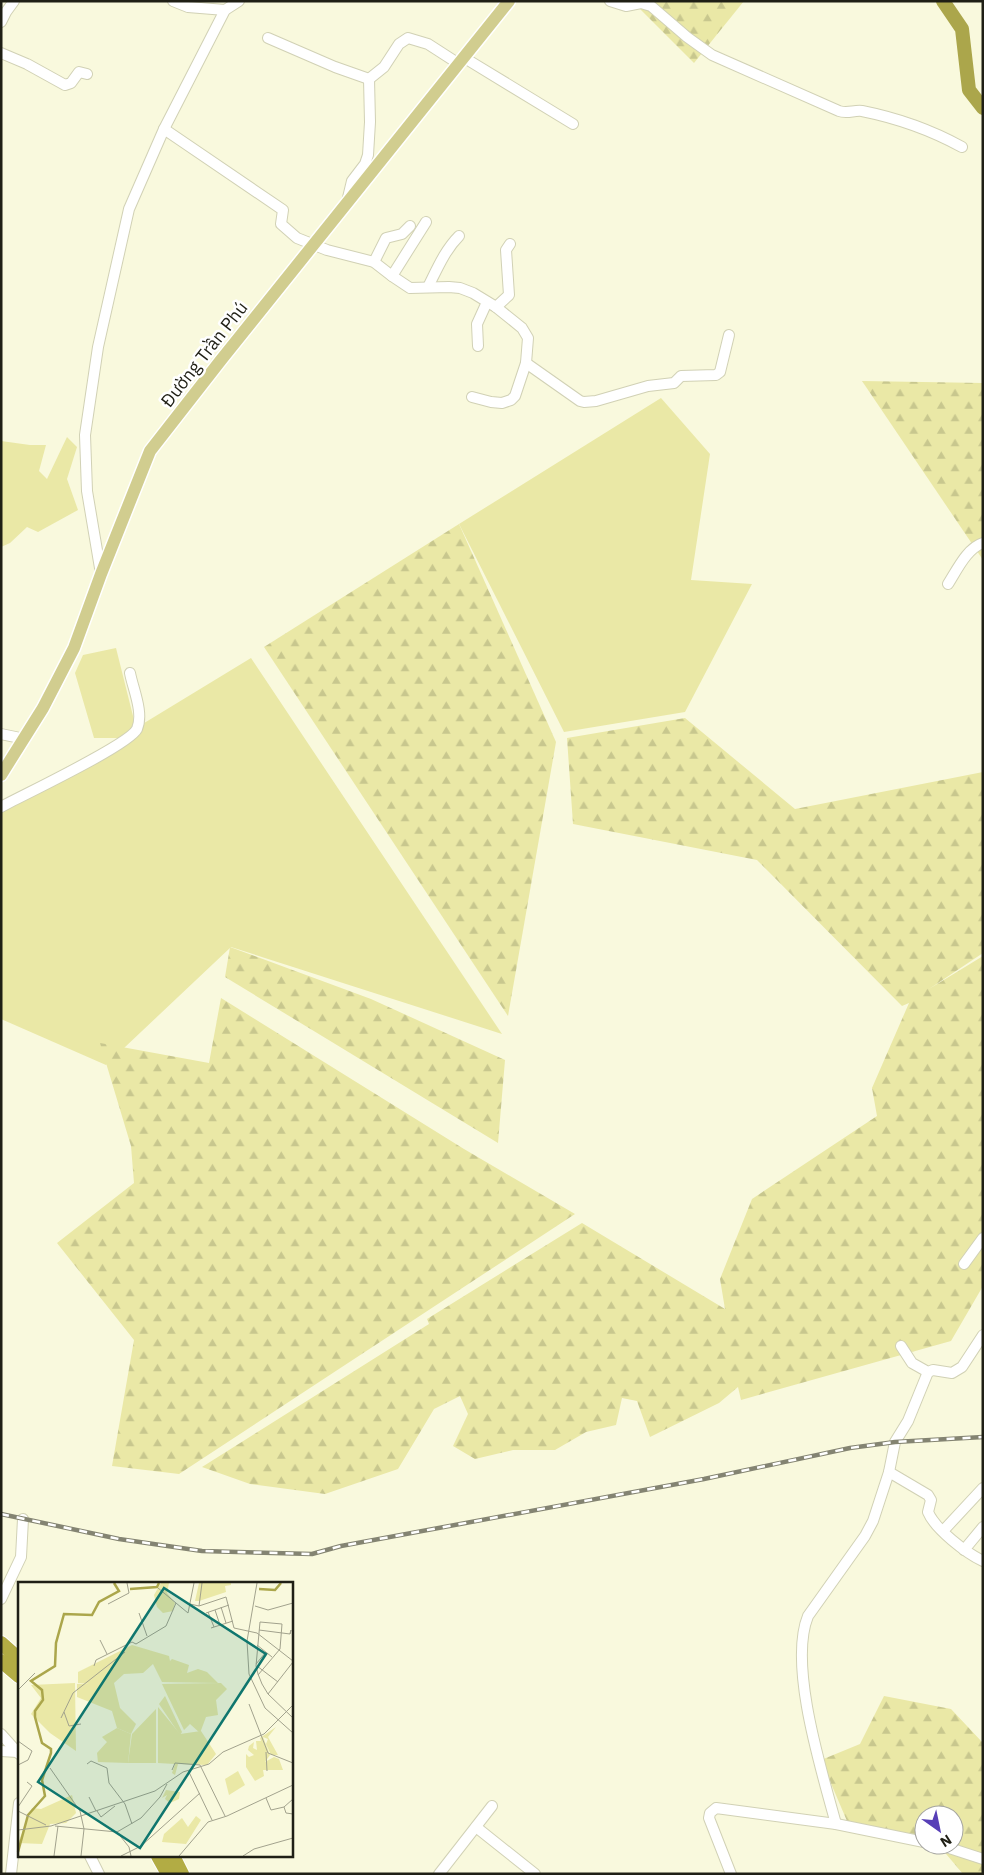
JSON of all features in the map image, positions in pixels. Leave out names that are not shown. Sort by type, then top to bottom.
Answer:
[{"type":"highway","points":[[1,1643],[18,1659]]},
{"type":"highway","points":[[1,1661],[18,1675]]},
{"type":"highway","points":[[159,1858],[168,1874]]},
{"type":"highway","points":[[174,1858],[182,1874]]},
{"type":"main road","name":"Đường Trần Phú","points":[[1,775],[25,739],[74,648],[101,574],[150,452],[347,202],[509,1]]},
{"type":"street","points":[[1,22],[14,1]]},
{"type":"street","points":[[173,1],[188,7],[225,10]]},
{"type":"street","points":[[101,574],[87,491],[85,435],[98,347],[129,209],[164,129],[225,10],[239,1]]},
{"type":"street","points":[[610,1],[626,6],[641,3],[651,6],[687,37],[712,55],[839,111],[848,113],[861,111],[920,127],[962,147]]},
{"type":"street","points":[[268,38],[335,67],[369,79]]},
{"type":"street","points":[[369,79],[384,67],[399,44],[408,38],[428,44],[461,61],[573,124]]},
{"type":"street","points":[[1,53],[28,64],[65,85],[71,83],[79,72],[87,74]]},
{"type":"street","points":[[347,202],[352,181],[368,155],[370,122],[369,79]]},
{"type":"street","points":[[164,129],[283,210],[281,224],[297,238],[327,250],[374,262],[410,288],[460,288],[473,293],[492,304],[522,328],[527,334],[526,363],[517,394],[511,400],[502,403],[491,402],[472,396]]},
{"type":"street","points":[[392,276],[410,251],[426,222]]},
{"type":"street","points":[[374,262],[386,238],[402,234],[410,226]]},
{"type":"street","points":[[428,287],[452,242],[459,236]]},
{"type":"street","points":[[478,346],[477,324],[492,304],[509,295],[506,250],[510,244]]},
{"type":"street","points":[[526,363],[580,401],[592,402],[648,386],[674,383],[681,376],[716,375],[720,372],[729,335]]},
{"type":"street","points":[[948,584],[969,552],[983,543]]},
{"type":"street","points":[[1,807],[118,746],[136,730],[139,715],[130,673]]},
{"type":"street","points":[[1,734],[25,739]]},
{"type":"street","points":[[964,1264],[983,1238]]},
{"type":"street","points":[[836,1824],[812,1730],[804,1685],[802,1640],[808,1616],[865,1536],[873,1521],[889,1472],[895,1442],[908,1420],[928,1372],[933,1370],[949,1374],[962,1367],[983,1335]]},
{"type":"street","points":[[900,1346],[912,1362],[928,1372]]},
{"type":"street","points":[[889,1472],[928,1495],[931,1500],[928,1512],[930,1517],[964,1550],[983,1561]]},
{"type":"street","points":[[943,1531],[983,1488]]},
{"type":"street","points":[[1,1599],[21,1557],[23,1519]]},
{"type":"street","points":[[964,1550],[983,1526]]},
{"type":"street","points":[[1,1734],[18,1753]]},
{"type":"street","points":[[1,1751],[18,1753]]},
{"type":"street","points":[[443,1872],[492,1806]]},
{"type":"street","points":[[731,1874],[710,1818],[710,1813],[716,1808],[836,1824],[914,1840]]},
{"type":"street","points":[[11,1874],[18,1812]]},
{"type":"street","points":[[476,1827],[535,1874]]},
{"type":"street","points":[[964,1853],[983,1859]]},
{"type":"street","points":[[91,1858],[99,1874]]},
{"type":"green space","points":[[632,1],[744,1],[694,63]]},
{"type":"green space","points":[[862,381],[983,383],[983,560]]},
{"type":"green space","points":[[661,398],[710,454],[691,580],[752,584],[685,712],[564,732],[459,524]]},
{"type":"green space","points":[[67,437],[77,447],[67,479],[78,510],[38,532],[27,527],[10,543],[1,547],[1,441],[46,445],[39,471],[47,479]]},
{"type":"green space","points":[[459,524],[556,742],[508,1016],[264,647]]},
{"type":"green space","points":[[116,648],[136,728],[251,658],[502,1034],[231,947],[106,1065],[1,1019],[1,809],[119,738],[94,738],[75,673],[83,655]]},
{"type":"green space","points":[[685,718],[795,809],[983,772],[983,953],[929,989],[983,956],[983,1286],[951,1341],[741,1400],[738,1387],[719,1403],[650,1437],[637,1401],[622,1398],[616,1425],[586,1432],[555,1450],[513,1450],[475,1459],[453,1446],[468,1414],[460,1396],[434,1409],[398,1469],[325,1494],[250,1484],[202,1467],[429,1324],[427,1319],[582,1223],[725,1309],[720,1279],[752,1199],[877,1116],[872,1088],[909,1003],[902,1006],[757,860],[573,824],[567,738]]},
{"type":"green space","points":[[230,947],[371,999],[505,1060],[498,1143],[225,977]]},
{"type":"green space","points":[[221,998],[464,1149],[575,1214],[179,1474],[112,1466],[134,1340],[57,1243],[134,1183],[131,1146],[100,1043],[209,1063]]},
{"type":"green space","points":[[884,1696],[951,1709],[983,1743],[983,1874],[963,1874],[947,1855],[964,1855],[964,1805],[914,1805],[914,1840],[847,1821],[821,1760],[860,1744]]},
{"type":"waterway","points":[[943,1],[962,29],[969,90],[983,108]]},
{"type":"railway","points":[[1,1514],[119,1539],[202,1551],[312,1554],[341,1546],[704,1479],[850,1448],[895,1442],[983,1437]]}]
